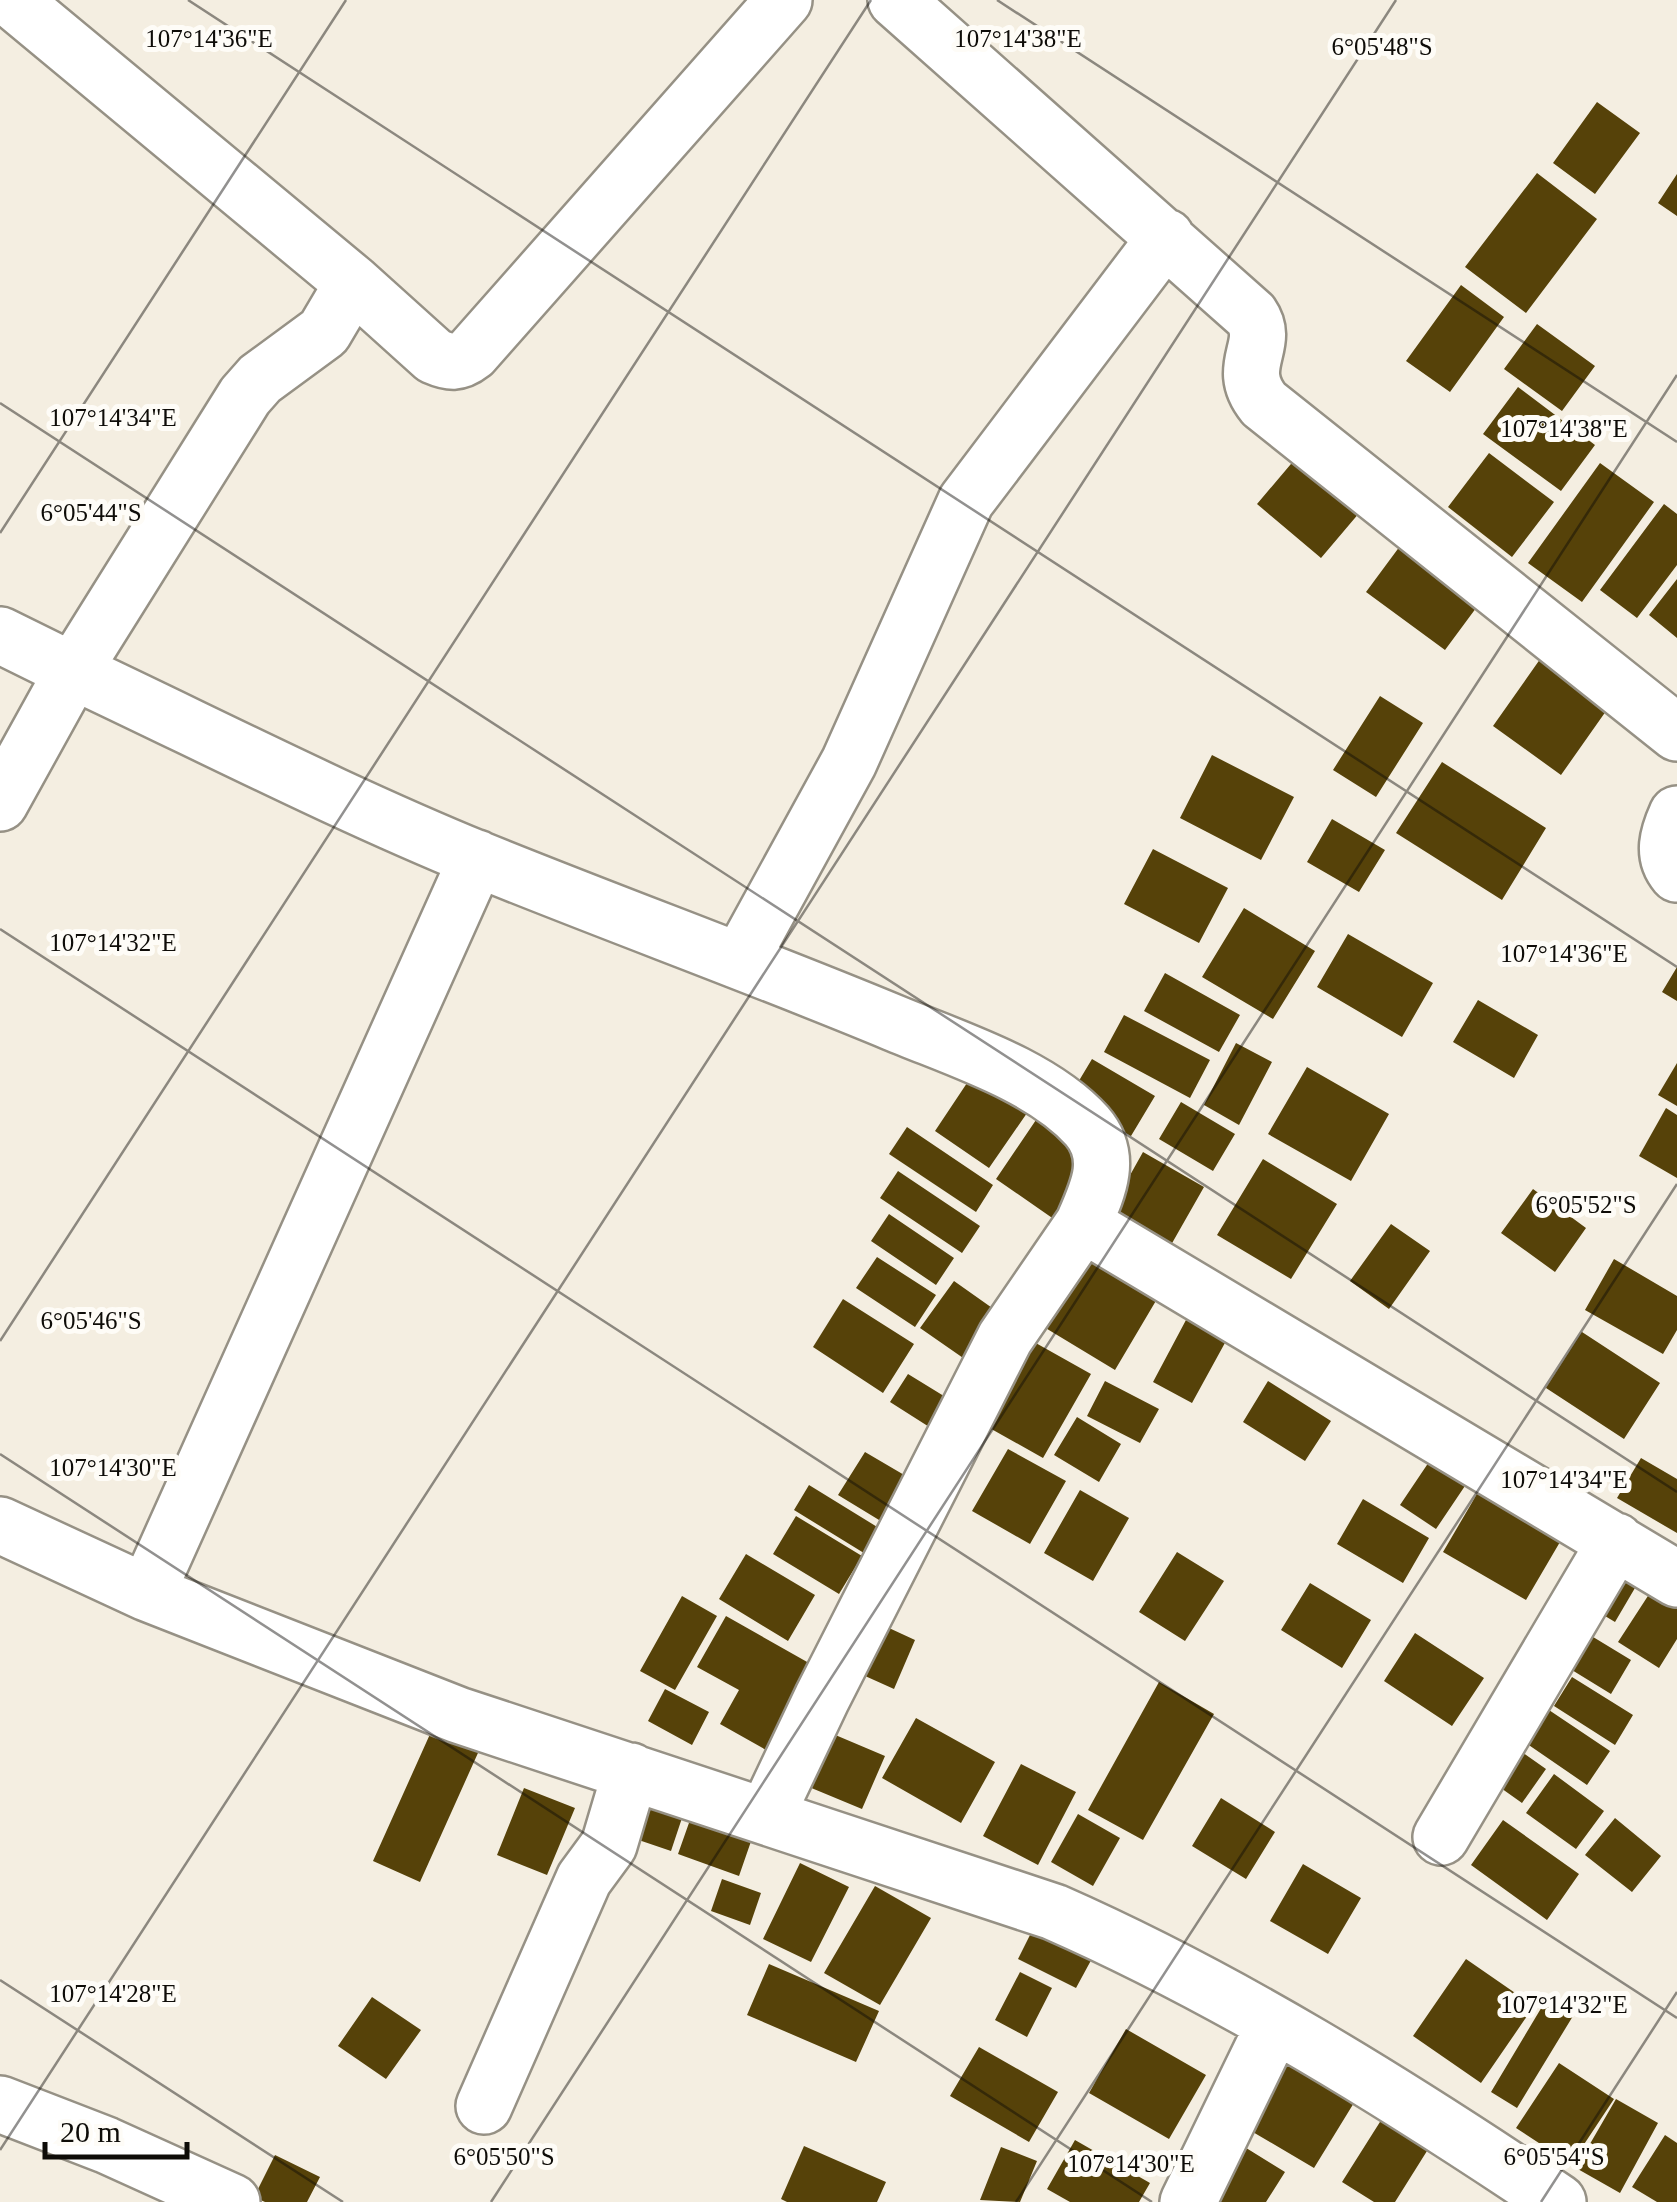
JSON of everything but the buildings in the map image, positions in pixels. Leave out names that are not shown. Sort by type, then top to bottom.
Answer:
[{"type":"street","points":[[12,0],[353,282],[434,356],[448,362],[462,362],[472,354],[784,0]]},
{"type":"street","points":[[896,0],[1166,236],[1257,323],[1249,376],[1254,392],[1264,404],[1677,733]]},
{"type":"street","points":[[741,959],[850,762],[966,501],[1166,236]]},
{"type":"street","points":[[0,803],[73,671],[245,396],[260,379],[324,332],[353,282]]},
{"type":"street","points":[[0,635],[477,858],[741,959],[978,1058],[1060,1102],[1088,1128],[1103,1154],[1096,1194],[1083,1224],[1006,1338],[830,1681],[766,1816]]},
{"type":"street","points":[[1677,814],[1667,846],[1670,865],[1677,874]]},
{"type":"street","points":[[147,1592],[477,858]]},
{"type":"street","points":[[1083,1224],[1677,1579]]},
{"type":"street","points":[[3,1533],[458,1715],[1054,1912],[1144,1952],[1274,2025],[1383,2088],[1558,2202]]},
{"type":"street","points":[[1441,1837],[1616,1542]]},
{"type":"street","points":[[484,2106],[584,1879],[609,1846],[632,1771]]},
{"type":"street","points":[[1188,2202],[1274,2025]]},
{"type":"street","points":[[0,2104],[106,2145],[232,2202]]}]
